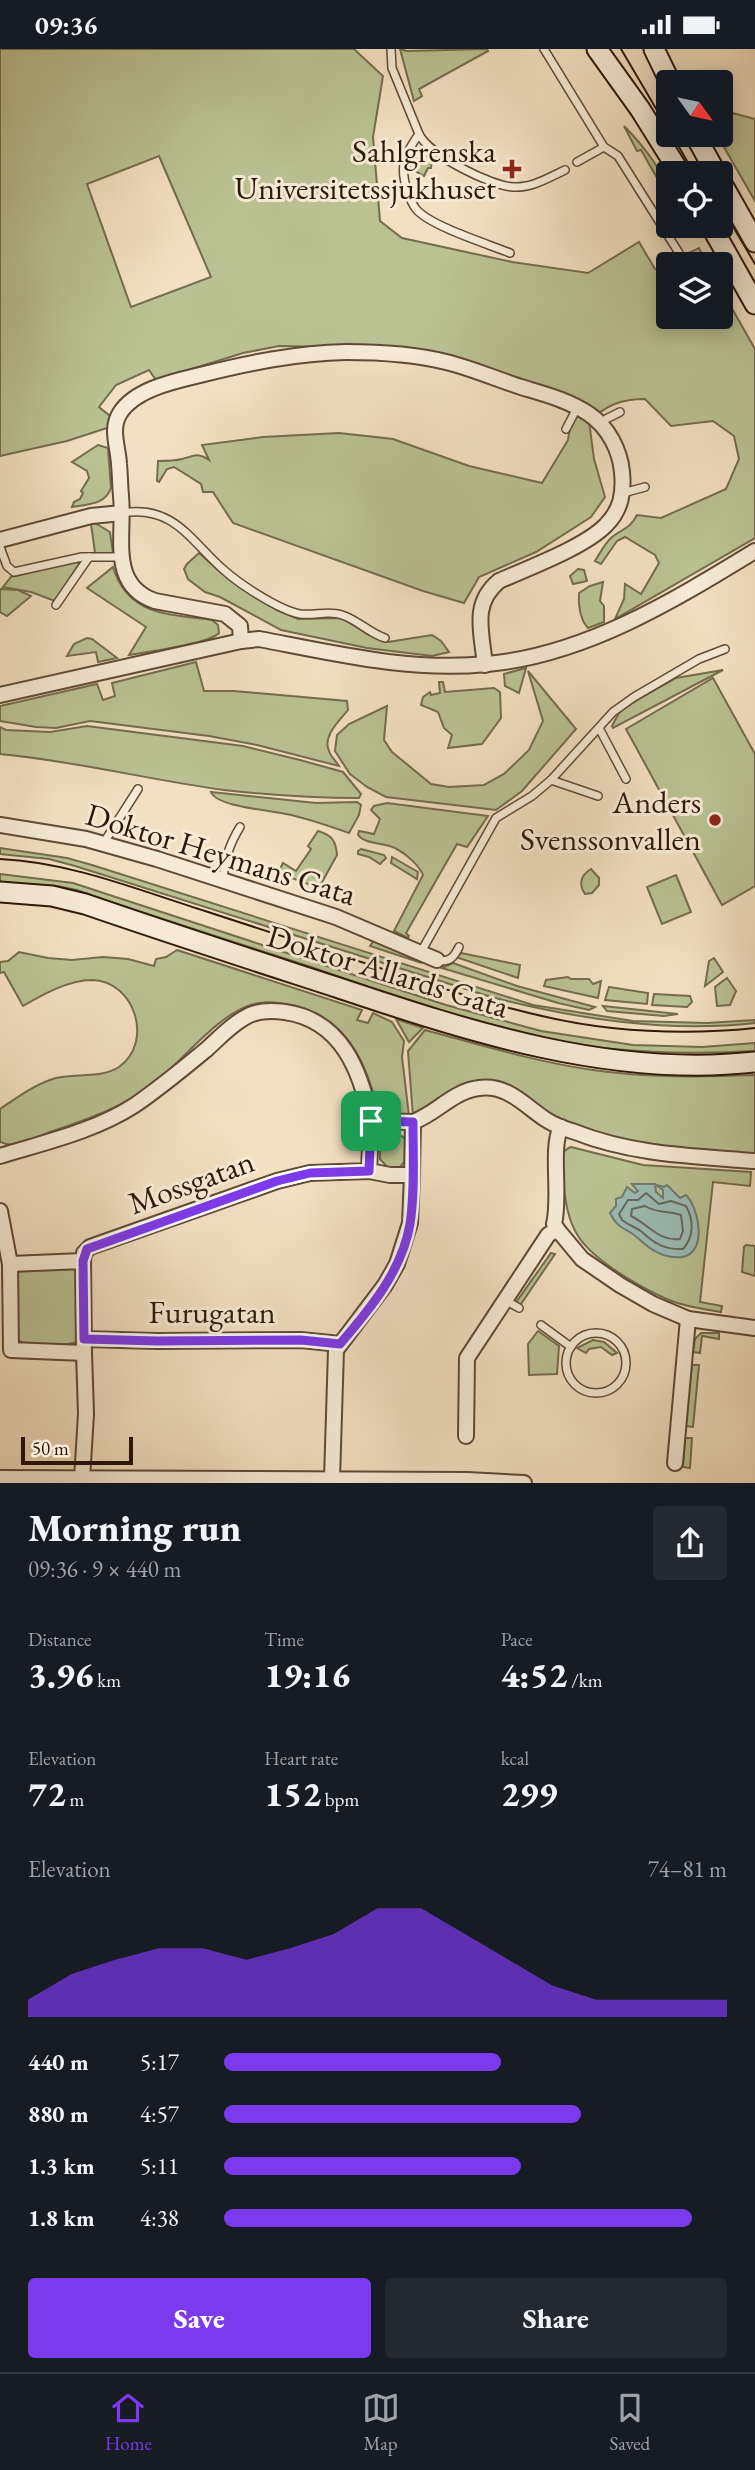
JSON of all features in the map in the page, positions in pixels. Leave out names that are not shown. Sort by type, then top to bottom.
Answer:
[{"type":"street","points":[[597,49],[640,109],[672,161]]},
{"type":"street","points":[[654,49],[664,70]]},
{"type":"street","points":[[733,203],[755,242]]},
{"type":"street","points":[[718,238],[755,304]]},
{"type":"street","points":[[241,641],[240,626],[225,614],[145,598],[126,580],[122,557],[122,513],[115,425],[122,409],[154,390],[187,379],[277,358],[346,352],[380,353],[446,362],[556,398],[590,415],[601,425],[619,456],[623,493],[611,519],[593,535],[499,581],[488,590],[480,610],[485,665]]},
{"type":"street","points":[[0,540],[90,516],[122,513]]},
{"type":"street","points":[[0,695],[259,639],[407,664],[485,665],[533,656],[574,645],[619,628],[755,551]]},
{"type":"street","name":"Doktor Heymans Gata","points":[[0,825],[76,837],[223,880],[336,917],[438,960]]},
{"type":"street","name":"Doktor Allards Gata","points":[[4,893],[52,896],[78,902],[420,1014],[531,1046],[569,1054],[641,1062],[755,1062]]},
{"type":"street","points":[[0,1156],[64,1137],[115,1117],[168,1080],[244,1017],[263,1011],[278,1011],[303,1016],[318,1023],[334,1035],[351,1059],[365,1094],[371,1121],[369,1171]]},
{"type":"street","points":[[371,1121],[413,1122],[426,1118],[458,1095],[480,1087],[493,1088],[518,1098],[545,1119],[561,1127],[617,1146],[668,1154],[755,1161]]},
{"type":"street","points":[[332,1479],[335,1355],[340,1344],[376,1299],[397,1264],[410,1223],[413,1122]]},
{"type":"street","points":[[561,1127],[556,1140],[557,1189],[554,1224],[582,1259],[653,1304],[688,1319],[755,1328]]},
{"type":"street","name":"Mossgatan","points":[[83,1261],[90,1248],[277,1181],[310,1173],[369,1171],[412,1175]]},
{"type":"street","points":[[0,1211],[10,1264],[83,1261],[86,1414],[82,1479]]},
{"type":"street","points":[[466,1436],[467,1358],[548,1235],[556,1229]]},
{"type":"street","name":"Furugatan","points":[[10,1264],[11,1350],[157,1341],[301,1340],[340,1344]]},
{"type":"street","points":[[674,1463],[688,1319]]},
{"type":"street","points":[[0,1478],[467,1479],[524,1483]]},
{"type":"lane","points":[[391,49],[392,68],[419,134],[429,148],[444,159],[499,185],[514,188],[536,184],[565,170]]},
{"type":"lane","points":[[544,49],[604,146],[618,156],[678,252]]},
{"type":"lane","points":[[419,134],[409,149],[402,175],[417,211],[432,221],[510,253]]},
{"type":"lane","points":[[577,162],[604,146]]},
{"type":"lane","points":[[566,429],[577,408]]},
{"type":"lane","points":[[601,425],[606,419],[620,412]]},
{"type":"lane","points":[[623,493],[645,487]]},
{"type":"lane","points":[[122,513],[148,511],[164,517],[183,530],[227,573],[289,611],[338,614],[385,638]]},
{"type":"lane","points":[[0,547],[7,566],[13,572],[89,557],[122,557]]},
{"type":"lane","points":[[57,605],[89,557]]},
{"type":"lane","points":[[421,953],[496,818],[532,796],[551,780],[613,712],[699,659],[725,649]]},
{"type":"lane","points":[[598,728],[625,779]]},
{"type":"lane","points":[[551,780],[598,796]]},
{"type":"lane","points":[[103,844],[138,789]]},
{"type":"lane","points":[[223,880],[230,843],[240,827]]},
{"type":"lane","points":[[438,960],[450,960],[459,947]]},
{"type":"lane","points":[[505,1300],[519,1308]]},
{"type":"lane","points":[[541,1325],[571,1346]]},
{"type":"lane","points":[[592,1333],[604,1334],[615,1340],[623,1350],[626,1362],[621,1380],[612,1389],[600,1393],[588,1392],[577,1386],[567,1371],[566,1358],[571,1346],[592,1333]]},
{"type":"green space","points":[[0,49],[354,49],[383,76],[373,137],[380,221],[402,238],[512,262],[588,273],[639,242],[656,269],[656,329],[733,329],[733,310],[755,349],[755,538],[615,619],[624,599],[625,584],[641,594],[659,563],[655,555],[625,537],[617,541],[601,564],[595,561],[609,539],[628,526],[637,515],[661,518],[726,489],[739,459],[734,436],[713,421],[671,426],[645,399],[629,400],[608,407],[589,421],[594,459],[605,497],[591,517],[536,552],[479,577],[464,603],[233,523],[213,492],[203,492],[201,484],[174,467],[167,469],[159,482],[157,481],[158,461],[196,455],[209,460],[202,445],[263,437],[339,433],[393,439],[469,466],[542,483],[568,440],[573,408],[432,355],[377,345],[279,346],[243,353],[156,380],[149,370],[116,385],[99,407],[110,416],[110,427],[67,441],[0,456]],"holes":[[[159,156],[211,277],[131,307],[87,184]]]},
{"type":"green space","points":[[400,49],[488,51],[419,89],[422,96],[414,101]]},
{"type":"green space","points":[[733,113],[755,119],[755,201],[724,147],[733,147]]},
{"type":"green space","points":[[624,126],[656,166],[656,176],[641,150],[637,151]]},
{"type":"green space","points":[[417,150],[432,159],[431,168],[428,168],[424,176],[410,168],[411,157]]},
{"type":"green space","points":[[98,445],[108,448],[111,488],[100,501],[72,507],[74,502],[80,499],[83,493],[81,491],[89,478],[87,471],[72,462]]},
{"type":"green space","points":[[95,523],[110,532],[113,553],[95,553],[91,524]]},
{"type":"green space","points":[[199,553],[225,576],[277,610],[298,619],[342,618],[369,635],[388,642],[432,635],[441,641],[449,652],[432,656],[367,648],[281,630],[220,597],[205,592],[188,579],[184,569]]},
{"type":"green space","points":[[76,561],[79,564],[55,601],[31,592],[3,587],[11,577]]},
{"type":"green space","points":[[113,567],[120,583],[139,604],[165,614],[212,620],[218,625],[219,633],[191,644],[129,655],[146,627],[87,588]]},
{"type":"green space","points":[[578,569],[584,570],[587,581],[573,584],[570,576]]},
{"type":"green space","points":[[603,582],[600,601],[604,606],[604,622],[588,628],[580,612],[579,593]]},
{"type":"green space","points":[[0,589],[18,590],[31,596],[7,616],[0,612]]},
{"type":"green space","points":[[87,638],[117,658],[98,662],[96,652],[67,656],[74,644]]},
{"type":"green space","points":[[196,662],[204,691],[347,701],[348,710],[330,734],[327,745],[339,766],[209,736],[90,721],[56,728],[0,721],[0,706],[97,684],[103,700],[115,696],[112,683]]},
{"type":"green space","points":[[526,668],[519,693],[505,686],[504,674]]},
{"type":"green space","points":[[723,670],[613,728],[619,713],[627,706],[676,678]]},
{"type":"green space","points":[[528,671],[576,729],[522,791],[496,810],[386,797],[350,774],[335,751],[337,735],[349,724],[387,706],[384,740],[392,752],[431,784],[449,787],[484,785],[504,774],[529,750],[543,721]]},
{"type":"green space","name":"Anders Svenssonvallen","points":[[713,678],[755,754],[755,886],[722,905],[626,729]]},
{"type":"green space","points":[[439,682],[443,682],[445,692],[494,688],[500,692],[501,718],[482,744],[448,748],[452,735],[444,728],[438,712],[421,705],[423,697],[430,692],[431,695],[440,693]]},
{"type":"green space","points":[[87,726],[243,746],[300,760],[343,772],[361,794],[359,798],[224,790],[57,761],[0,754],[0,727],[6,730],[50,732]]},
{"type":"green space","points":[[211,792],[316,803],[357,802],[361,805],[359,815],[349,833],[294,816],[233,804],[215,797]]},
{"type":"green space","points":[[387,803],[488,816],[467,847],[457,844],[406,933],[408,938],[394,931],[423,875],[415,863],[399,850],[365,840],[358,835],[359,831],[374,834],[380,819],[371,810],[374,806]]},
{"type":"green space","points":[[318,831],[332,839],[337,855],[321,884],[316,887],[278,873],[283,863],[296,871],[311,849],[308,846]]},
{"type":"green space","points":[[0,848],[67,858],[92,865],[533,1005],[633,1021],[707,1023],[755,1020],[755,1023],[722,1026],[655,1025],[589,1018],[524,1005],[491,997],[75,866],[49,859],[0,854]]},
{"type":"green space","points":[[361,849],[384,855],[386,858],[380,864],[358,854]]},
{"type":"green space","points":[[392,857],[418,872],[417,879],[391,863]]},
{"type":"green space","points":[[591,869],[599,878],[599,885],[592,893],[585,894],[582,880]]},
{"type":"green space","points":[[0,874],[73,883],[446,1005],[541,1031],[633,1045],[702,1047],[755,1043],[755,1051],[646,1052],[538,1038],[420,1005],[77,890],[57,886],[0,883]]},
{"type":"green space","points":[[676,875],[691,912],[662,924],[647,887]]},
{"type":"green space","points":[[375,939],[422,963],[370,946]]},
{"type":"green space","points":[[177,950],[362,1010],[357,1020],[368,1023],[373,1013],[392,1022],[404,1041],[402,1057],[409,1116],[393,1115],[381,1107],[356,1052],[332,1024],[296,1006],[264,1002],[240,1009],[227,1017],[163,1076],[127,1101],[26,1142],[13,1145],[0,1142],[0,1109],[48,1081],[104,1073],[119,1067],[130,1056],[136,1043],[137,1029],[129,1001],[107,983],[92,980],[65,985],[23,1006],[4,972],[0,973],[0,962],[8,961],[19,952],[72,960],[103,957],[128,959],[154,966],[156,959],[166,957]]},
{"type":"green space","points":[[461,953],[520,965],[518,978],[457,957]]},
{"type":"green space","points":[[714,958],[723,972],[705,986],[709,961]]},
{"type":"green space","points":[[453,963],[517,986],[595,1007],[589,1010],[558,1003],[442,968]]},
{"type":"green space","points":[[568,977],[589,979],[593,984],[601,981],[598,998],[544,986],[546,980]]},
{"type":"green space","points":[[727,978],[736,991],[730,1005],[717,1006],[715,987]]},
{"type":"green space","points":[[609,987],[648,993],[647,1004],[605,1000]]},
{"type":"green space","points":[[654,994],[690,996],[692,1002],[687,1007],[652,1005]]},
{"type":"green space","points":[[603,1006],[678,1014],[664,1016],[607,1011]]},
{"type":"green space","points":[[396,1019],[423,1028],[409,1042]]},
{"type":"green space","points":[[425,1030],[530,1058],[593,1070],[674,1076],[755,1075],[755,1158],[593,1138],[490,1084],[413,1116],[408,1051]]},
{"type":"green space","points":[[396,1131],[406,1140],[406,1160],[398,1169],[389,1169],[380,1159],[381,1145],[387,1135]]},
{"type":"green space","points":[[571,1147],[643,1165],[751,1172],[750,1186],[713,1182],[700,1302],[722,1306],[721,1312],[682,1304],[658,1295],[619,1273],[585,1245],[574,1229],[565,1198],[562,1157],[564,1151]]},
{"type":"green space","points":[[746,1245],[755,1246],[755,1276],[742,1272]]},
{"type":"green space","points":[[551,1253],[555,1254],[519,1307],[517,1301]]},
{"type":"green space","points":[[35,1268],[76,1269],[80,1341],[46,1346],[21,1342],[16,1338],[15,1272]]},
{"type":"green space","points":[[538,1331],[559,1346],[557,1374],[529,1375],[528,1344]]},
{"type":"green space","points":[[701,1333],[719,1333],[719,1339],[702,1336],[700,1353],[693,1352],[695,1339]]},
{"type":"green space","points":[[593,1340],[604,1342],[617,1353],[612,1355],[601,1347],[589,1349],[586,1353],[577,1348]]},
{"type":"green space","points":[[692,1365],[699,1365],[693,1427],[685,1426]]},
{"type":"green space","points":[[685,1438],[692,1438],[690,1468],[683,1467]]},
{"type":"water","points":[[632,1184],[655,1184],[656,1192],[663,1198],[663,1190],[656,1185],[667,1185],[680,1198],[686,1195],[691,1201],[699,1229],[698,1239],[690,1254],[676,1257],[658,1252],[616,1223],[610,1213],[616,1206],[616,1199],[622,1197],[627,1187],[635,1193],[638,1191]]},
{"type":"tram line","points":[[621,49],[656,109]]},
{"type":"tram line","points":[[679,147],[687,161]]},
{"type":"tram line","points":[[733,226],[755,264]]},
{"type":"tram line","points":[[0,859],[52,865],[104,878],[500,1006],[556,1019],[648,1031],[702,1032],[755,1028]]},
{"type":"place","name":"Sahlgrenska Universitetssjukhuset","points":[[512,169]]},
{"type":"place","name":"Anders Svenssonvallen","points":[[715,820]]},
{"type":"route","points":[[371,1121],[413,1122],[410,1223],[391,1275],[340,1344],[301,1340],[84,1339],[83,1261],[87,1249],[277,1181],[310,1173],[369,1171],[371,1121]]}]
